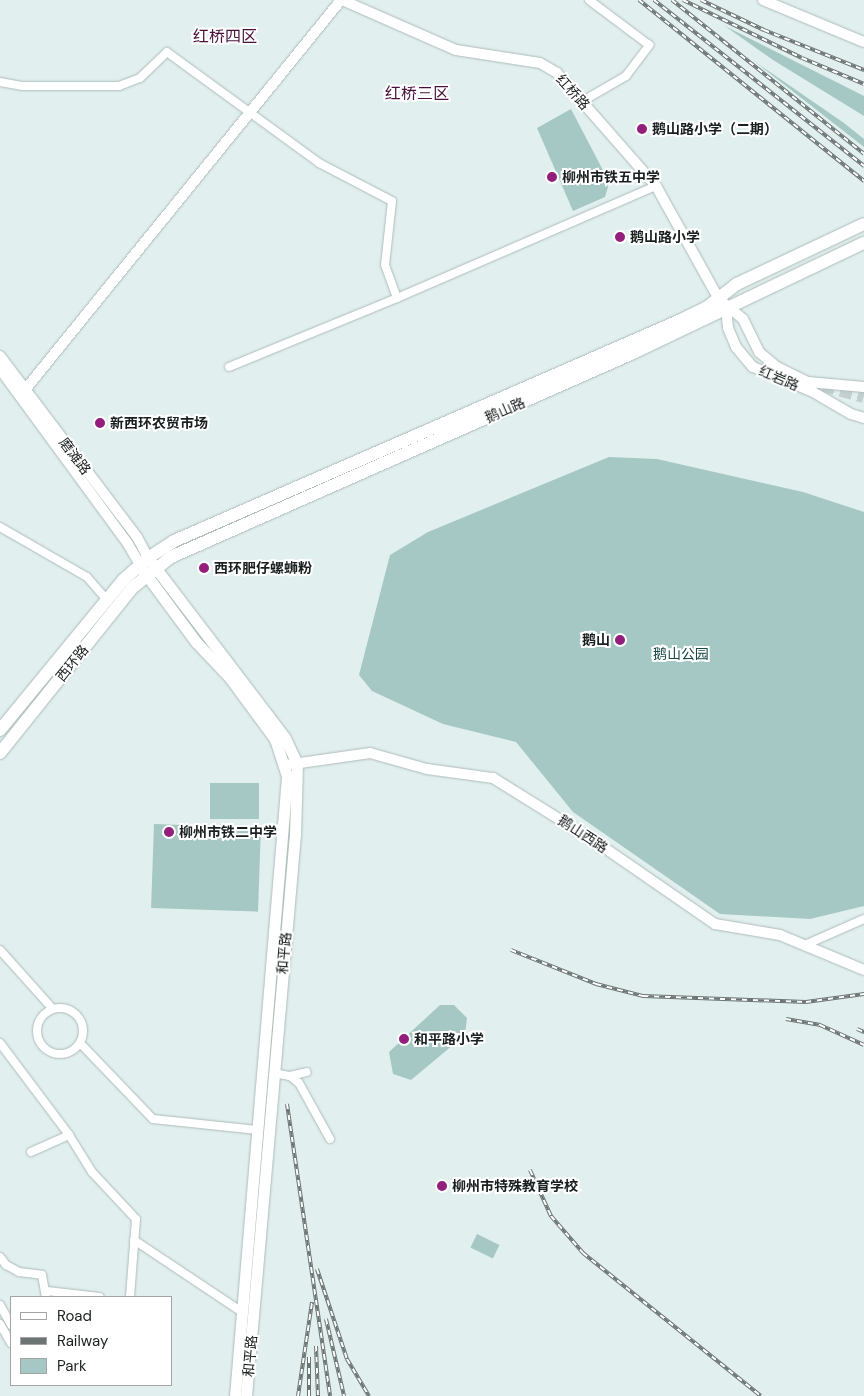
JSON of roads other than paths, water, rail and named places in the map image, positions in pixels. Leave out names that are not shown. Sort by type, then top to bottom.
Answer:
[{"type":"main road","name":"鹅山路","points":[[722,303],[737,284],[864,224]]},
{"type":"main road","name":"鹅山路","points":[[147,566],[174,541],[681,320],[864,243]]},
{"type":"main road","name":"西环路","points":[[0,730],[106,599],[147,566]]},
{"type":"main road","name":"西环路","points":[[0,753],[132,588],[147,566]]},
{"type":"main road","name":"和平路","points":[[147,566],[276,740],[291,764],[295,834],[246,1396]]},
{"type":"main road","name":"和平路","points":[[235,1396],[257,1130],[291,764]]},
{"type":"street","name":"红桥路","points":[[341,0],[456,50],[540,63],[557,73],[656,186],[722,303]]},
{"type":"street","points":[[23,393],[341,0]]},
{"type":"street","points":[[581,102],[626,76],[649,45],[589,0]]},
{"type":"street","points":[[763,0],[864,42]]},
{"type":"street","points":[[0,82],[22,86],[119,86],[140,78],[168,52],[248,114],[319,163],[392,200],[385,266],[397,298]]},
{"type":"street","points":[[229,367],[397,298],[656,186]]},
{"type":"street","name":"红岩路","points":[[722,303],[743,319],[759,352],[777,367],[808,382],[864,387]]},
{"type":"street","name":"红岩路","points":[[722,303],[728,328],[736,347],[753,367],[813,392],[851,414],[864,418]]},
{"type":"street","name":"磨滩路","points":[[0,356],[23,393]]},
{"type":"street","name":"磨滩路","points":[[0,368],[23,393],[136,537],[147,566]]},
{"type":"street","points":[[0,528],[87,577],[106,599]]},
{"type":"street","name":"鹅山西路","points":[[291,764],[370,753],[427,769],[493,778],[531,800],[714,924],[780,935],[807,944],[864,970]]},
{"type":"street","points":[[807,944],[864,920]]},
{"type":"street","points":[[0,950],[53,1009]]},
{"type":"street","points":[[53,1009],[69,1010],[80,1020],[83,1028],[80,1043],[62,1055],[42,1046],[38,1026],[46,1013],[53,1009]]},
{"type":"street","points":[[0,1043],[69,1135],[92,1172],[136,1219],[130,1296]]},
{"type":"street","points":[[80,1043],[152,1119],[257,1130]]},
{"type":"street","points":[[274,1073],[290,1076],[307,1072]]},
{"type":"street","points":[[290,1076],[299,1083],[330,1139]]},
{"type":"street","points":[[31,1152],[69,1135]]},
{"type":"street","points":[[134,1240],[242,1312]]},
{"type":"street","points":[[0,1257],[6,1265],[19,1272],[42,1275],[47,1294],[82,1296]]},
{"type":"street","points":[[0,1305],[10,1323]]},
{"type":"street","points":[[0,1324],[10,1342]]},
{"type":"tunnel","points":[[823,386],[864,397]]},
{"type":"railway","points":[[639,0],[864,181]]},
{"type":"railway","points":[[654,0],[864,166]]},
{"type":"railway","points":[[672,0],[864,154]]},
{"type":"railway","points":[[683,0],[802,58],[864,84]]},
{"type":"railway","points":[[701,0],[764,30],[864,70]]},
{"type":"railway","points":[[511,950],[596,984],[643,996],[806,1002],[864,994]]},
{"type":"railway","points":[[786,1019],[820,1025],[864,1045]]},
{"type":"railway","points":[[857,1029],[864,1032]]},
{"type":"railway","points":[[287,1104],[330,1396]]},
{"type":"railway","points":[[530,1170],[551,1216],[583,1253],[761,1396]]},
{"type":"railway","points":[[317,1269],[347,1359],[369,1396]]},
{"type":"railway","points":[[298,1396],[312,1302]]},
{"type":"railway","points":[[326,1319],[344,1396]]},
{"type":"railway","points":[[316,1346],[318,1396]]},
{"type":"railway","points":[[309,1357],[309,1396]]},
{"type":"place","name":"鹅山路小学（二期）","points":[[642,129]]},
{"type":"place","name":"柳州市铁五中学","points":[[552,177]]},
{"type":"place","name":"鹅山路小学","points":[[620,237]]},
{"type":"place","name":"新西环农贸市场","points":[[100,423]]},
{"type":"place","name":"西环肥仔螺蛳粉","points":[[204,568]]},
{"type":"place","name":"鹅山","points":[[620,640]]},
{"type":"place","name":"柳州市铁二中学","points":[[169,832]]},
{"type":"place","name":"和平路小学","points":[[404,1039]]},
{"type":"place","name":"柳州市特殊教育学校","points":[[442,1186]]},
{"type":"district","name":"红桥四区","points":[[225,37]]},
{"type":"district","name":"红桥三区","points":[[417,94]]},
{"type":"park label","name":"鹅山公园","points":[[681,654]]}]
